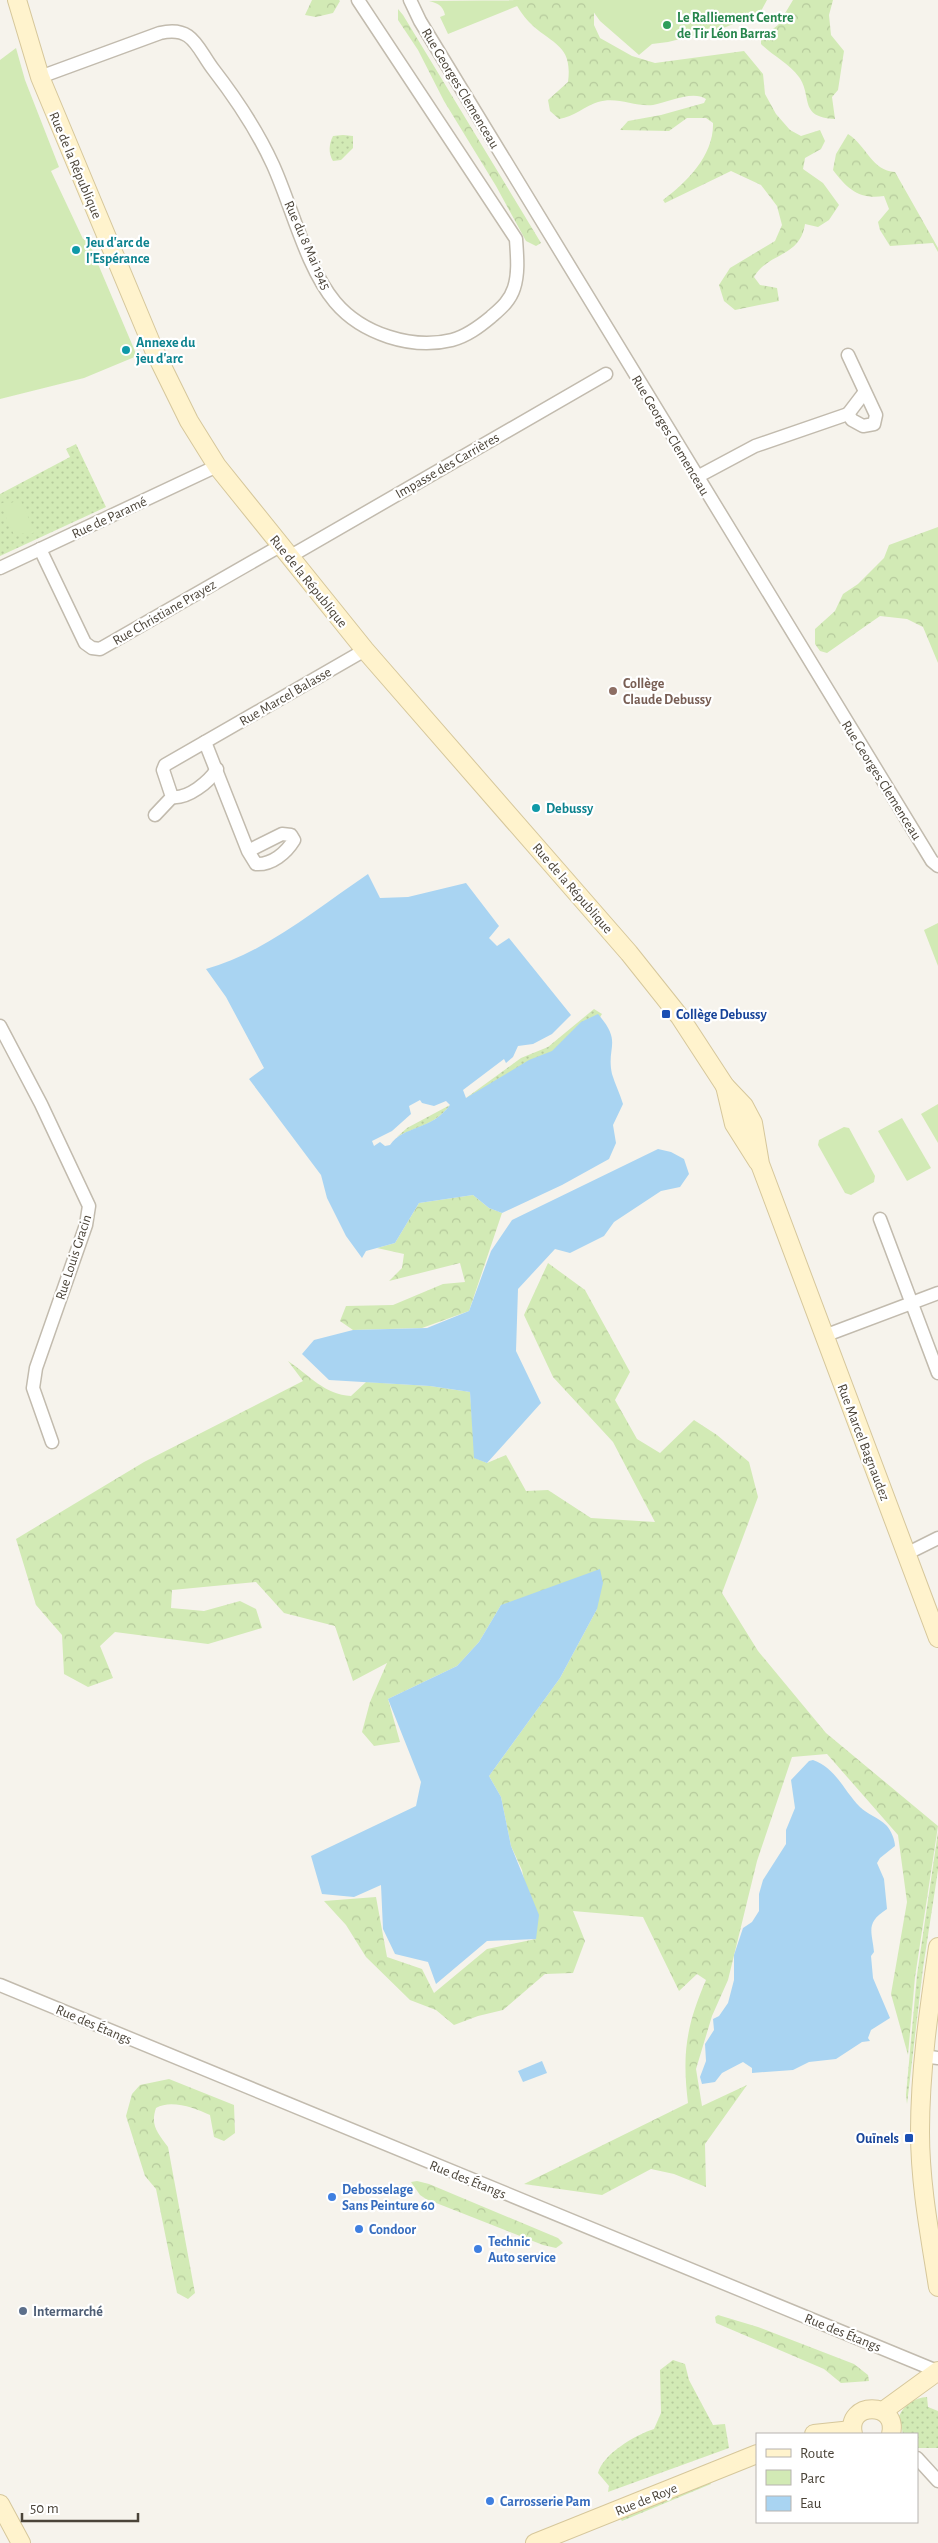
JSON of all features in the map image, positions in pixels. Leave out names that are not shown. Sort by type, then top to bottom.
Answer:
[{"type":"street","name":"Rue de la République","points":[[18,0],[40,77],[154,350],[189,421],[217,466],[365,650],[629,953],[680,1017],[725,1086],[744,1106],[753,1123],[760,1164],[790,1246]]},
{"type":"street","name":"Rue du 8 Mai 1945","points":[[40,77],[165,32],[176,31],[194,40],[254,125],[273,165],[323,286],[337,304],[363,326],[388,336],[421,342],[452,340],[477,329],[505,306],[514,289],[517,266],[516,240],[358,0]]},
{"type":"street","name":"Rue Georges Clemenceau","points":[[410,0],[420,21],[697,477],[932,861],[938,866]]},
{"type":"street","points":[[848,355],[864,394],[876,415],[874,424],[863,426],[852,420],[848,414]]},
{"type":"street","name":"Impasse des Carrières","points":[[284,551],[606,374]]},
{"type":"street","points":[[697,477],[755,446],[848,414],[864,394]]},
{"type":"street","name":"Rue de Paramé","points":[[0,568],[217,466]]},
{"type":"street","name":"Rue Christiane Prayez","points":[[40,549],[85,643],[92,648],[100,649],[284,551]]},
{"type":"street","name":"Rue Marcel Balasse","points":[[172,796],[162,770],[165,765],[365,650]]},
{"type":"street","points":[[206,742],[248,851]]},
{"type":"street","points":[[155,815],[172,796],[179,798],[209,781],[217,770]]},
{"type":"street","name":"Rue Louis Gracin","points":[[0,1026],[41,1104],[89,1206],[86,1225],[36,1368],[33,1388],[52,1442]]},
{"type":"street","points":[[880,1219],[938,1373]]},
{"type":"street","name":"Rue Marcel Bagnaudez","points":[[790,1246],[938,1638]]},
{"type":"street","points":[[824,1336],[938,1293]]},
{"type":"street","points":[[906,1554],[938,1538]]},
{"type":"street","points":[[938,1947],[931,2057],[920,2134],[922,2174],[938,2287]]},
{"type":"street","name":"Rue des Étangs","points":[[0,1985],[937,2371]]},
{"type":"street","points":[[884,2411],[937,2371]]},
{"type":"street","points":[[834,2433],[853,2432],[853,2422],[860,2412],[872,2408],[884,2411],[888,2416],[893,2433]]},
{"type":"street","name":"Rue de Roye","points":[[534,2543],[756,2454]]},
{"type":"street","points":[[918,2459],[935,2478]]},
{"type":"street","points":[[918,2468],[935,2478]]},
{"type":"street","points":[[0,2504],[21,2543]]},
{"type":"green space","points":[[312,0],[340,1],[333,13],[316,17],[305,15]]},
{"type":"green space","points":[[513,0],[594,0],[594,25],[600,38],[632,56],[655,63],[744,51],[763,74],[765,94],[776,114],[790,130],[801,136],[820,130],[825,141],[821,149],[805,158],[803,169],[823,183],[839,205],[829,220],[818,227],[805,224],[802,235],[797,243],[767,263],[754,277],[760,285],[777,288],[779,301],[735,310],[724,301],[719,285],[730,268],[775,241],[782,225],[777,206],[761,185],[731,171],[665,203],[663,200],[690,176],[704,157],[712,135],[713,123],[706,118],[687,118],[669,131],[620,130],[628,121],[661,115],[704,103],[706,99],[687,96],[653,105],[605,100],[559,119],[550,111],[548,100],[568,82],[569,69],[564,52],[527,20]]},
{"type":"green space","points":[[532,0],[448,34],[440,17],[445,15],[443,9],[429,1]]},
{"type":"green space","name":"Le Ralliement Centre de Tir Léon Barras","points":[[585,0],[767,0],[760,13],[721,29],[652,44],[639,55],[600,21]]},
{"type":"green space","points":[[793,0],[833,0],[829,15],[831,35],[844,51],[838,90],[832,97],[835,119],[823,117],[811,110],[799,77],[791,68],[761,44],[761,38],[778,25]]},
{"type":"green space","points":[[398,9],[541,243],[536,246],[526,241],[496,186],[444,101],[418,50],[398,20]]},
{"type":"green space","points":[[16,48],[25,80],[59,167],[51,171],[83,239],[87,238],[137,356],[84,378],[0,399],[0,60]]},
{"type":"green space","points":[[848,134],[860,144],[880,167],[887,171],[895,172],[938,248],[938,252],[933,243],[890,246],[880,230],[878,222],[889,209],[884,196],[875,197],[855,192],[833,170],[836,154]]},
{"type":"green space","points":[[333,136],[353,136],[353,148],[341,160],[333,161],[330,145]]},
{"type":"green space","points":[[76,444],[106,507],[0,556],[0,494],[70,457],[66,449]]},
{"type":"green space","points":[[20,499],[35,532],[26,536],[24,533],[15,537],[0,504],[10,500],[11,503]]},
{"type":"green space","points":[[938,527],[938,663],[923,627],[907,619],[880,616],[827,653],[820,651],[815,644],[815,629],[835,611],[843,594],[858,584],[884,558],[889,545]]},
{"type":"green space","points":[[938,923],[938,966],[924,930]]},
{"type":"green space","points":[[594,1009],[602,1014],[597,1022],[552,1056],[466,1098],[521,1058],[548,1047]]},
{"type":"green space","points":[[938,1104],[938,1143],[921,1114]]},
{"type":"green space","points":[[450,1105],[432,1121],[397,1137],[407,1128]]},
{"type":"green space","points":[[902,1118],[931,1168],[907,1181],[878,1131]]},
{"type":"green space","points":[[844,1127],[849,1128],[875,1176],[874,1182],[851,1195],[845,1193],[818,1145],[819,1140]]},
{"type":"green space","points":[[473,1195],[489,1208],[502,1213],[469,1311],[422,1328],[353,1330],[340,1321],[346,1306],[393,1305],[443,1284],[465,1282],[460,1263],[389,1281],[402,1268],[404,1254],[377,1248],[395,1243],[419,1203]]},
{"type":"green space","points":[[548,1263],[585,1290],[630,1372],[615,1400],[637,1439],[660,1453],[694,1420],[717,1435],[749,1462],[758,1497],[722,1593],[758,1651],[826,1733],[938,1826],[915,1977],[908,2055],[891,1994],[907,1902],[898,1835],[827,1754],[792,1757],[757,1861],[728,1980],[712,2016],[696,2069],[702,2106],[747,2085],[705,2144],[706,2187],[674,2174],[651,2169],[602,2195],[524,2184],[688,2103],[685,2070],[687,2040],[699,1996],[706,1980],[697,1974],[679,1991],[643,1917],[573,1911],[585,1941],[573,1973],[545,1974],[503,2010],[478,2016],[454,2025],[436,2010],[410,2000],[366,1957],[346,1925],[324,1901],[376,1897],[387,1957],[422,1969],[434,1993],[487,1949],[536,1939],[522,1870],[511,1846],[501,1797],[489,1776],[560,1678],[597,1609],[501,1605],[479,1642],[457,1666],[388,1699],[400,1742],[374,1746],[362,1732],[370,1702],[387,1663],[353,1681],[335,1626],[284,1613],[256,1582],[172,1590],[171,1608],[204,1611],[240,1601],[256,1609],[262,1628],[208,1644],[115,1632],[100,1646],[113,1678],[88,1687],[64,1674],[62,1635],[36,1605],[16,1539],[144,1462],[303,1381],[288,1361],[325,1388],[342,1395],[351,1396],[366,1382],[430,1386],[470,1392],[475,1458],[487,1463],[506,1455],[526,1491],[548,1490],[591,1518],[655,1522],[613,1442],[553,1377],[524,1315]]},
{"type":"green space","points":[[938,1832],[938,1870],[923,1968],[907,2104],[906,2095],[917,1975]]},
{"type":"green space","points":[[169,2079],[234,2105],[235,2133],[224,2141],[214,2137],[210,2115],[176,2104],[162,2105],[156,2108],[154,2114],[156,2129],[168,2147],[195,2293],[188,2299],[177,2293],[156,2189],[145,2176],[126,2116],[132,2094],[140,2085]]},
{"type":"green space","points":[[417,2181],[429,2184],[558,2238],[563,2243],[556,2248],[543,2245],[426,2199],[420,2195],[411,2182]]},
{"type":"green space","points":[[718,2315],[758,2327],[854,2364],[868,2375],[869,2381],[841,2383],[824,2369],[716,2323],[715,2317]]},
{"type":"green space","points":[[673,2360],[685,2364],[689,2380],[713,2425],[725,2424],[729,2448],[608,2492],[609,2486],[598,2473],[601,2466],[621,2446],[654,2429],[661,2413],[660,2370]]},
{"type":"green space","points":[[927,2397],[928,2407],[938,2411],[938,2448],[918,2448],[918,2433],[903,2433],[899,2416],[910,2402]]},
{"type":"green space","points":[[709,2480],[711,2484],[622,2521],[619,2517]]},
{"type":"water","points":[[368,874],[380,898],[408,897],[466,883],[499,926],[489,938],[497,946],[509,938],[571,1015],[552,1034],[533,1044],[518,1046],[513,1057],[506,1063],[504,1059],[463,1090],[466,1098],[529,1060],[552,1051],[581,1022],[598,1014],[606,1024],[612,1038],[612,1074],[623,1104],[613,1125],[616,1143],[609,1159],[562,1185],[502,1213],[489,1208],[473,1195],[419,1203],[395,1243],[366,1251],[362,1258],[346,1236],[327,1198],[321,1175],[249,1079],[264,1068],[226,997],[206,969],[227,962],[269,941]],"holes":[[[420,1100],[422,1103],[434,1106],[446,1101],[450,1105],[435,1119],[403,1134],[390,1145],[385,1146],[380,1142],[374,1146],[372,1141],[392,1131],[411,1114],[409,1106]]]},
{"type":"water","points":[[658,1149],[671,1152],[684,1159],[689,1174],[680,1187],[661,1191],[614,1222],[604,1236],[570,1253],[555,1249],[518,1289],[516,1351],[541,1403],[487,1463],[474,1458],[470,1392],[430,1386],[329,1380],[302,1354],[314,1340],[353,1330],[427,1328],[469,1311],[491,1251],[512,1220]]},
{"type":"water","points":[[600,1569],[603,1583],[597,1609],[560,1678],[489,1776],[501,1797],[511,1846],[539,1915],[536,1939],[487,1941],[436,1984],[428,1962],[395,1954],[383,1929],[381,1885],[354,1897],[322,1894],[311,1856],[416,1806],[421,1782],[388,1699],[457,1666],[479,1642],[501,1605]]},
{"type":"water","points":[[813,1760],[834,1774],[860,1807],[886,1825],[893,1838],[895,1846],[880,1858],[877,1863],[884,1879],[887,1909],[875,1919],[871,1928],[874,1952],[871,1956],[873,1978],[890,2018],[871,2030],[868,2038],[870,2041],[862,2042],[836,2059],[809,2062],[793,2070],[752,2073],[752,2068],[743,2062],[722,2073],[715,2082],[702,2084],[700,2077],[706,2061],[705,2044],[714,2030],[713,2019],[719,2016],[728,2003],[734,1980],[734,1955],[743,1928],[752,1922],[759,1911],[759,1894],[763,1880],[786,1844],[786,1830],[795,1808],[791,1780],[809,1761]]},
{"type":"water","points":[[542,2061],[547,2073],[523,2082],[518,2071]]},
{"type":"place","name":"Le Ralliement Centre de Tir Léon Barras","points":[[667,25]]},
{"type":"place","name":"Jeu d'arc de l'Espérance","points":[[76,250]]},
{"type":"place","name":"Annexe du jeu d'arc","points":[[126,350]]},
{"type":"place","name":"Collège Claude Debussy","points":[[613,691]]},
{"type":"place","name":"Debussy","points":[[536,808]]},
{"type":"place","name":"Collège Debussy","points":[[666,1014]]},
{"type":"place","name":"Ouïnels","points":[[909,2138]]},
{"type":"place","name":"Debosselage Sans Peinture 60","points":[[332,2197]]},
{"type":"place","name":"Condoor","points":[[359,2229]]},
{"type":"place","name":"Technic Auto service","points":[[478,2249]]},
{"type":"place","name":"Intermarché","points":[[23,2311]]},
{"type":"place","name":"Carrosserie Pam","points":[[490,2501]]}]
